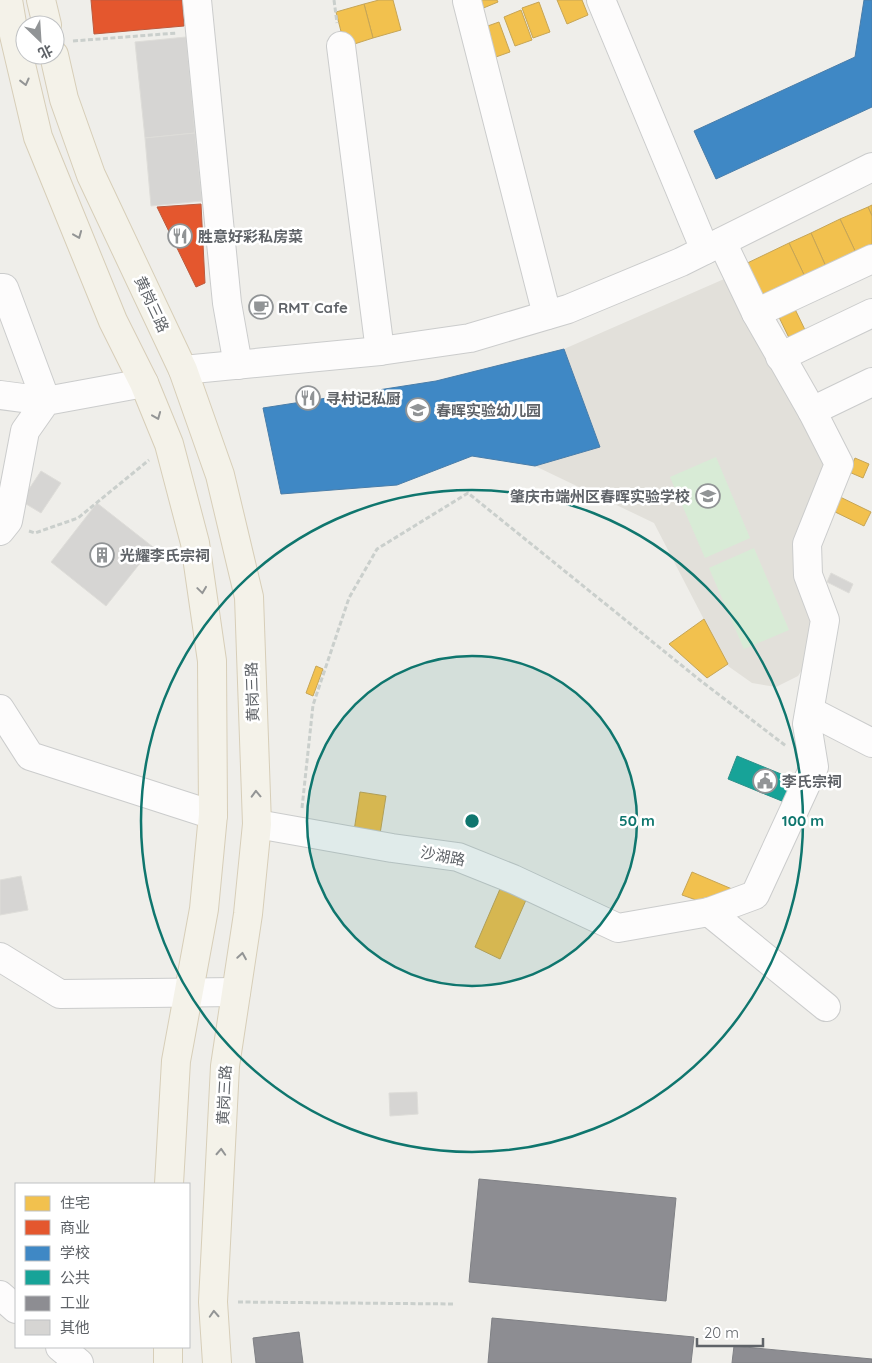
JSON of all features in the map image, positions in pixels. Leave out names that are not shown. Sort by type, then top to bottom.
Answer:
[{"type":"main road","points":[[8,0],[14,35],[38,137],[113,321],[144,383],[169,444],[195,543],[212,661],[212,815],[204,909],[176,1061],[169,1183]]},
{"type":"main road","name":"黄岗三路","points":[[41,0],[46,15]]},
{"type":"main road","name":"黄岗三路","points":[[59,65],[64,99],[91,175],[183,370],[220,474],[249,598],[257,824],[248,914],[225,1066],[213,1302],[217,1363]]},
{"type":"main road","points":[[168,1348],[168,1363]]},
{"type":"street","points":[[196,0],[228,303],[238,365]]},
{"type":"street","points":[[601,0],[714,246],[756,313],[812,411],[839,464],[807,544],[808,575],[825,620],[807,724],[814,767],[755,895],[709,912]]},
{"type":"street","points":[[467,1],[547,315]]},
{"type":"street","points":[[341,46],[380,351]]},
{"type":"street","points":[[183,370],[380,351],[470,338],[568,309],[682,262],[872,166]]},
{"type":"street","points":[[756,313],[872,259]]},
{"type":"street","points":[[0,288],[4,288],[46,401]]},
{"type":"street","points":[[780,357],[872,313]]},
{"type":"street","points":[[812,411],[872,382]]},
{"type":"street","points":[[0,394],[46,401],[144,383]]},
{"type":"street","points":[[4,526],[25,432],[46,401]]},
{"type":"street","points":[[0,709],[30,756],[212,815]]},
{"type":"street","points":[[810,711],[872,743]]},
{"type":"street","name":"沙湖路","points":[[257,824],[392,848],[458,856],[513,879],[618,928],[709,912]]},
{"type":"street","points":[[709,912],[826,1007]]},
{"type":"street","points":[[0,957],[60,994],[189,991],[236,992]]},
{"type":"street","points":[[0,1295],[15,1308]]},
{"type":"street","points":[[61,1348],[79,1363]]},
{"type":"path","points":[[65,40],[200,32]]},
{"type":"path","points":[[4,526],[35,534],[78,518],[169,444]]},
{"type":"path","points":[[300,831],[312,705],[349,598],[377,549],[468,493],[701,681],[814,767]]},
{"type":"path","points":[[213,1302],[455,1304]]},
{"type":"shaded area","name":"肇庆市端州区春晖实验学校","points":[[731,276],[828,470],[814,616],[814,651],[798,676],[776,687],[752,683],[728,666],[654,523],[535,466],[600,446],[564,349]]},
{"type":"green space","points":[[716,457],[750,538],[705,558],[670,477]]},
{"type":"green space","points":[[754,548],[789,630],[744,649],[709,568]]},
{"type":"building: 住宅","points":[[379,0],[393,0],[401,30],[373,38],[364,4]]},
{"type":"building: 住宅","points":[[478,0],[497,0],[498,2],[481,9]]},
{"type":"building: 住宅","points":[[557,0],[582,0],[588,15],[567,24]]},
{"type":"building: 住宅","points":[[539,2],[550,32],[533,38],[522,8]]},
{"type":"building: 住宅","points":[[364,4],[373,38],[345,47],[336,12]]},
{"type":"building: 住宅","points":[[521,10],[532,40],[515,46],[504,17]]},
{"type":"building: 住宅","points":[[499,22],[510,52],[493,58],[482,28]]},
{"type":"building: 住宅","points":[[872,205],[872,216],[868,207]]},
{"type":"building: 住宅","points":[[868,207],[872,216],[872,249],[857,255],[840,219]]},
{"type":"building: 住宅","points":[[840,219],[857,255],[827,269],[811,233]]},
{"type":"building: 住宅","points":[[811,233],[827,269],[806,279],[789,243]]},
{"type":"building: 住宅","points":[[789,243],[806,279],[754,303],[737,268]]},
{"type":"building: 住宅","points":[[792,303],[808,336],[792,344],[776,311]]},
{"type":"building: 住宅","points":[[855,458],[869,464],[863,478],[849,472]]},
{"type":"building: 住宅","points":[[836,495],[871,512],[864,526],[829,509]]},
{"type":"building: 住宅","points":[[704,619],[728,664],[707,678],[669,644]]},
{"type":"building: 住宅","points":[[316,666],[323,669],[313,696],[306,693]]},
{"type":"building: 住宅","points":[[360,792],[386,796],[380,834],[354,831]]},
{"type":"building: 住宅","points":[[692,872],[732,889],[699,901],[682,895]]},
{"type":"building: 住宅","points":[[500,889],[526,900],[500,959],[475,947]]},
{"type":"building: 商业","points":[[91,0],[182,0],[184,26],[94,34]]},
{"type":"building: 商业","points":[[201,204],[205,283],[196,287],[157,207]]},
{"type":"building: 学校","points":[[864,0],[872,0],[872,107],[716,179],[694,131],[855,57]]},
{"type":"building: 学校","points":[[564,349],[600,447],[535,466],[472,456],[397,485],[281,494],[263,408],[436,381]]},
{"type":"building: 公共","name":"李氏宗祠","points":[[737,756],[803,783],[794,806],[728,779]]},
{"type":"building: 工业","points":[[479,1179],[676,1198],[666,1301],[469,1282]]},
{"type":"building: 工业","points":[[492,1318],[694,1337],[691,1363],[488,1363]]},
{"type":"building: 工业","points":[[299,1332],[303,1363],[256,1363],[253,1338]]},
{"type":"building: 工业","points":[[734,1346],[872,1359],[872,1363],[732,1363]]},
{"type":"building: 其他","points":[[186,37],[195,133],[145,138],[135,42]]},
{"type":"building: 其他","points":[[195,133],[202,201],[151,206],[145,138]]},
{"type":"building: 其他","points":[[41,471],[61,483],[41,513],[21,501]]},
{"type":"building: 其他","name":"光耀李氏宗祠","points":[[97,503],[153,547],[106,606],[51,562]]},
{"type":"building: 其他","points":[[831,573],[853,584],[849,593],[827,582]]},
{"type":"building: 其他","points":[[21,876],[28,910],[0,915],[0,880]]},
{"type":"building: 其他","points":[[417,1092],[418,1114],[390,1116],[389,1093]]},
{"type":"place","name":"胜意好彩私房菜","points":[[180,236]]},
{"type":"place","name":"RMT Cafe","points":[[261,307]]},
{"type":"place","name":"寻村记私厨","points":[[308,398]]},
{"type":"place","name":"春晖实验幼儿园","points":[[418,410]]},
{"type":"place","name":"肇庆市端州区春晖实验学校","points":[[708,496]]},
{"type":"place","name":"光耀李氏宗祠","points":[[102,555]]},
{"type":"place","name":"李氏宗祠","points":[[765,781]]}]
